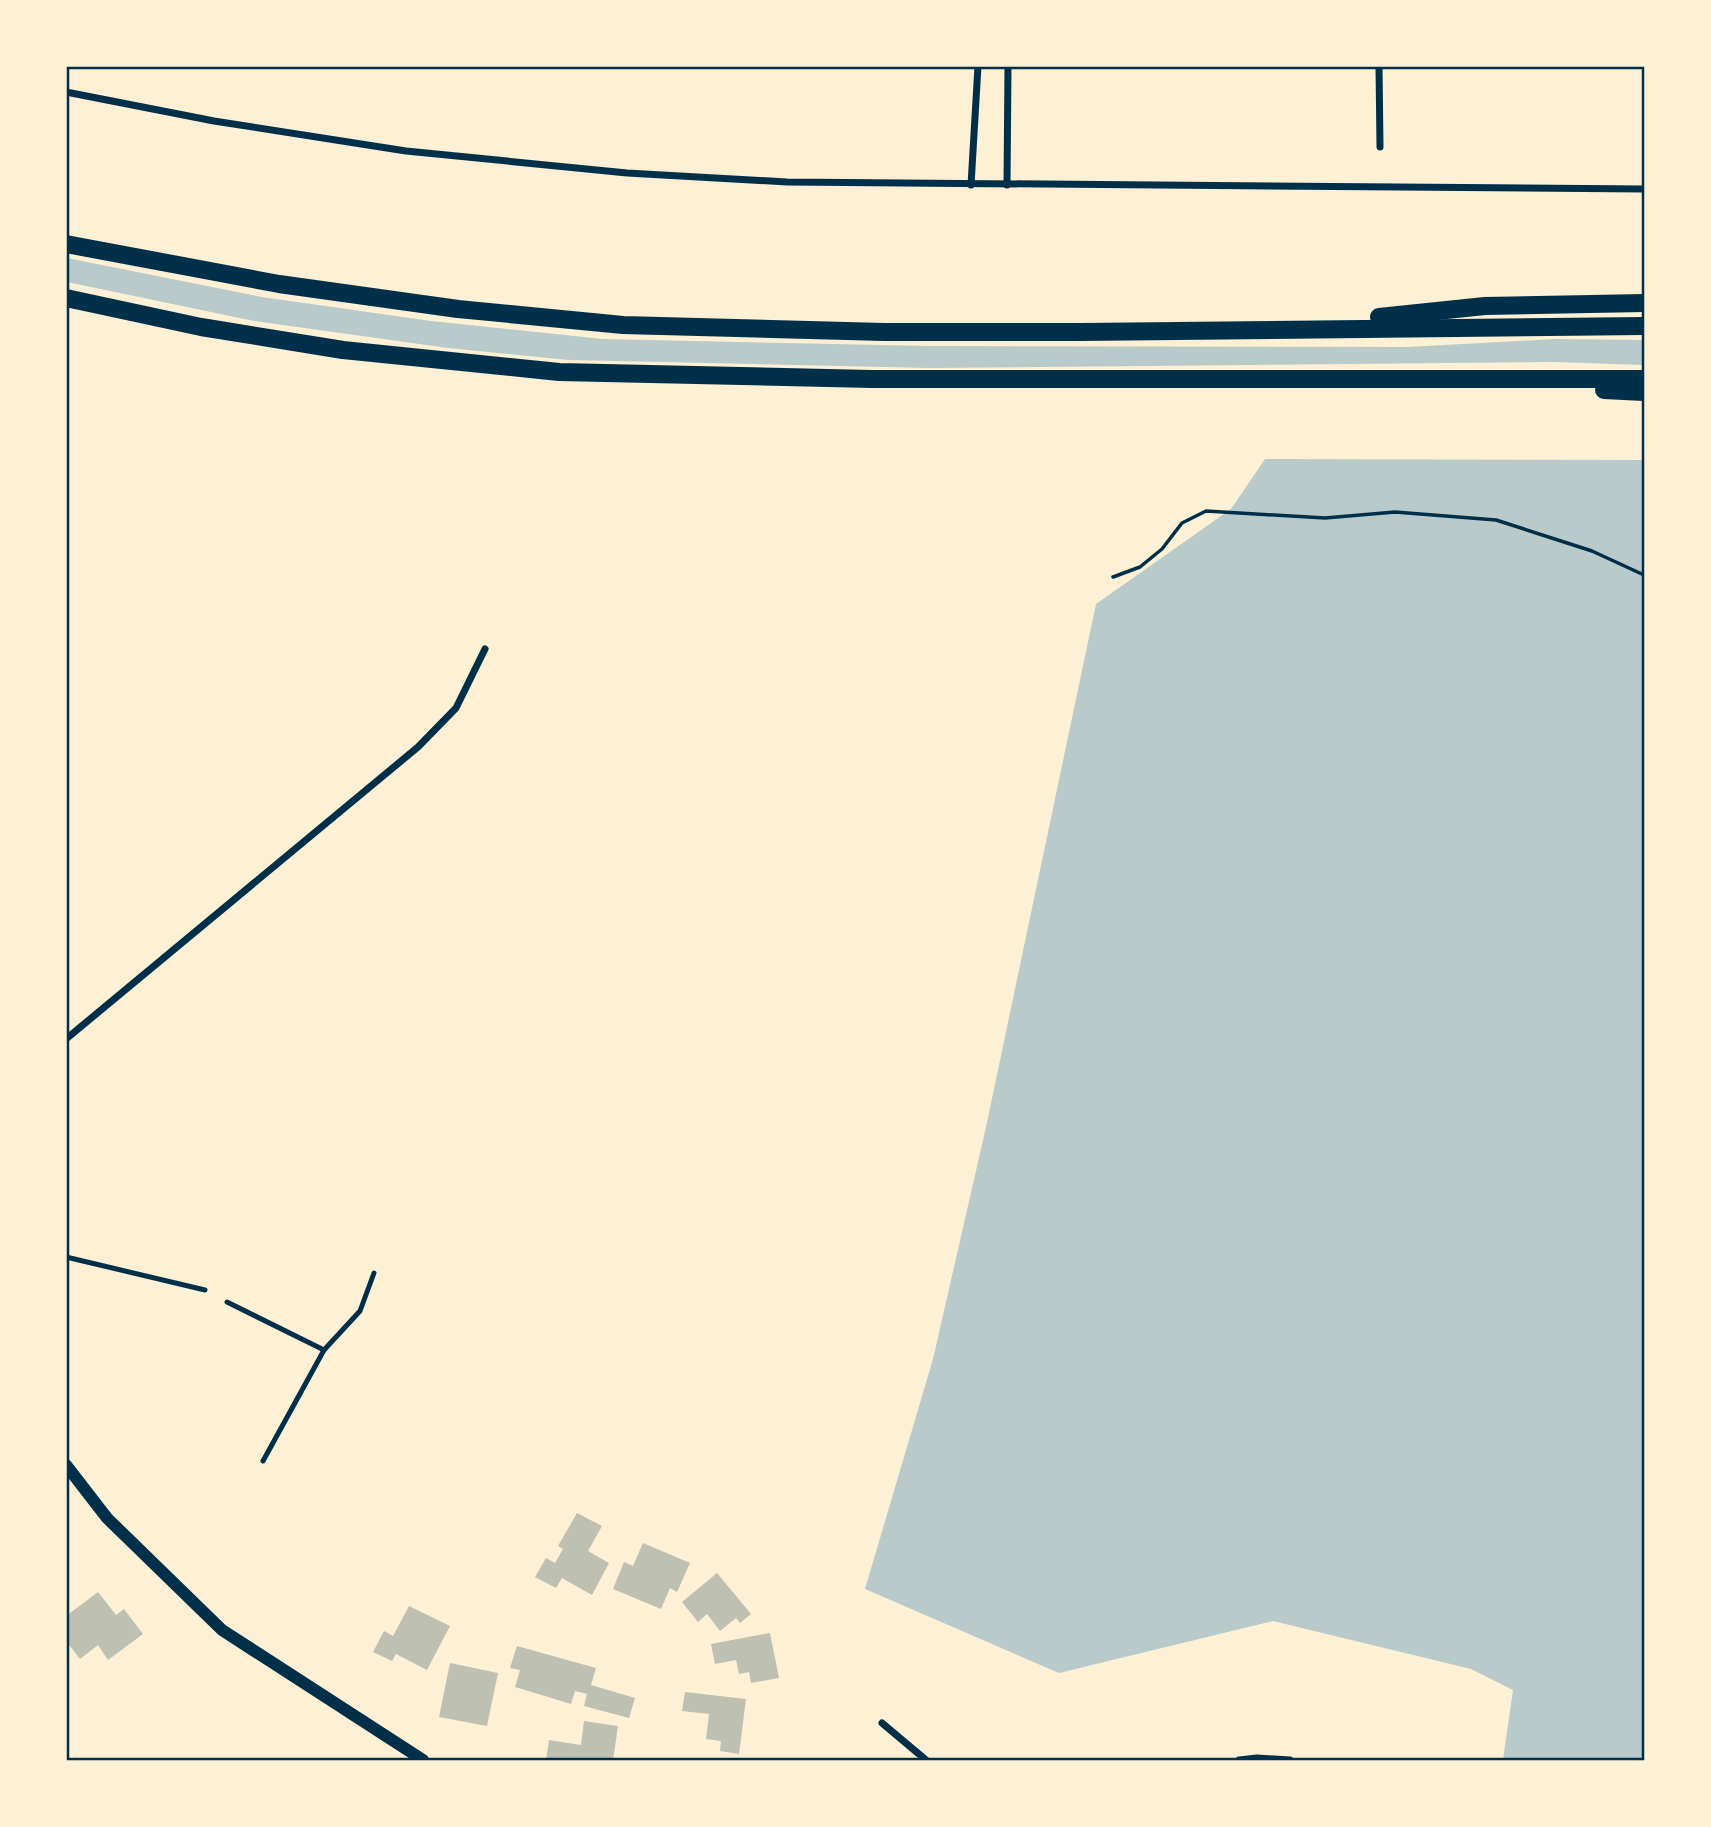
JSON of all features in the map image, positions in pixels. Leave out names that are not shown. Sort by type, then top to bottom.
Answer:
[{"type":"highway","points":[[66,244],[279,284],[471,310],[611,324],[884,332],[1644,326]]},
{"type":"highway","points":[[66,298],[201,327],[343,350],[559,372],[871,379],[1644,379]]},
{"type":"highway","points":[[1262,330],[1485,306],[1644,303]]},
{"type":"highway","points":[[1423,379],[1644,393]]},
{"type":"street","points":[[971,185],[978,66]]},
{"type":"street","points":[[1007,185],[1008,66]]},
{"type":"street","points":[[1380,66],[1380,147]]},
{"type":"street","points":[[66,92],[310,137],[511,164],[787,182],[1644,189]]},
{"type":"street","points":[[66,1039],[418,747],[456,708],[485,649]]},
{"type":"street","points":[[66,1465],[107,1518],[222,1630],[424,1760]]},
{"type":"street","points":[[882,1723],[926,1760]]},
{"type":"street","points":[[1239,1760],[1290,1760]]},
{"type":"lane","points":[[66,1257],[205,1290]]},
{"type":"lane","points":[[263,1461],[324,1350],[360,1311],[374,1273]]},
{"type":"lane","points":[[227,1302],[324,1350]]},
{"type":"path","points":[[1113,577],[1140,567],[1162,549],[1182,523],[1206,511],[1325,519],[1395,512],[1496,520],[1592,551],[1644,575]]},
{"type":"shaded area","points":[[67,258],[262,297],[431,321],[603,339],[929,346],[1407,347],[1555,339],[1644,340],[1644,365],[1554,362],[929,368],[569,360],[448,348],[254,321],[67,282]]},
{"type":"shaded area","points":[[1265,459],[1644,460],[1644,1760],[1503,1760],[1513,1690],[1471,1669],[1273,1621],[1059,1673],[865,1589],[933,1359],[986,1127],[1096,604],[1231,509]]},
{"type":"building","points":[[577,1513],[602,1526],[588,1551],[609,1563],[592,1595],[562,1578],[556,1588],[535,1577],[546,1558],[555,1563],[563,1549],[558,1546]]},
{"type":"building","points":[[643,1543],[690,1563],[677,1592],[670,1588],[661,1609],[613,1589],[624,1562],[633,1566]]},
{"type":"building","points":[[717,1573],[751,1614],[740,1623],[736,1618],[720,1631],[707,1614],[698,1622],[682,1602]]},
{"type":"building","points":[[98,1592],[116,1615],[124,1609],[143,1634],[108,1660],[98,1645],[80,1659],[66,1641],[66,1616]]},
{"type":"building","points":[[409,1606],[450,1626],[427,1670],[396,1654],[392,1661],[373,1652],[384,1631],[393,1636]]},
{"type":"building","points":[[770,1633],[779,1678],[751,1683],[749,1672],[739,1674],[736,1660],[715,1664],[711,1644]]},
{"type":"building","points":[[517,1646],[596,1668],[591,1685],[635,1698],[629,1718],[584,1706],[587,1694],[575,1691],[571,1704],[515,1687],[520,1670],[510,1668]]},
{"type":"building","points":[[450,1663],[498,1673],[487,1726],[439,1717]]},
{"type":"building","points":[[685,1692],[746,1699],[739,1754],[720,1751],[721,1741],[706,1739],[709,1714],[682,1711]]},
{"type":"building","points":[[584,1721],[618,1726],[613,1760],[546,1760],[549,1740],[581,1745]]}]
